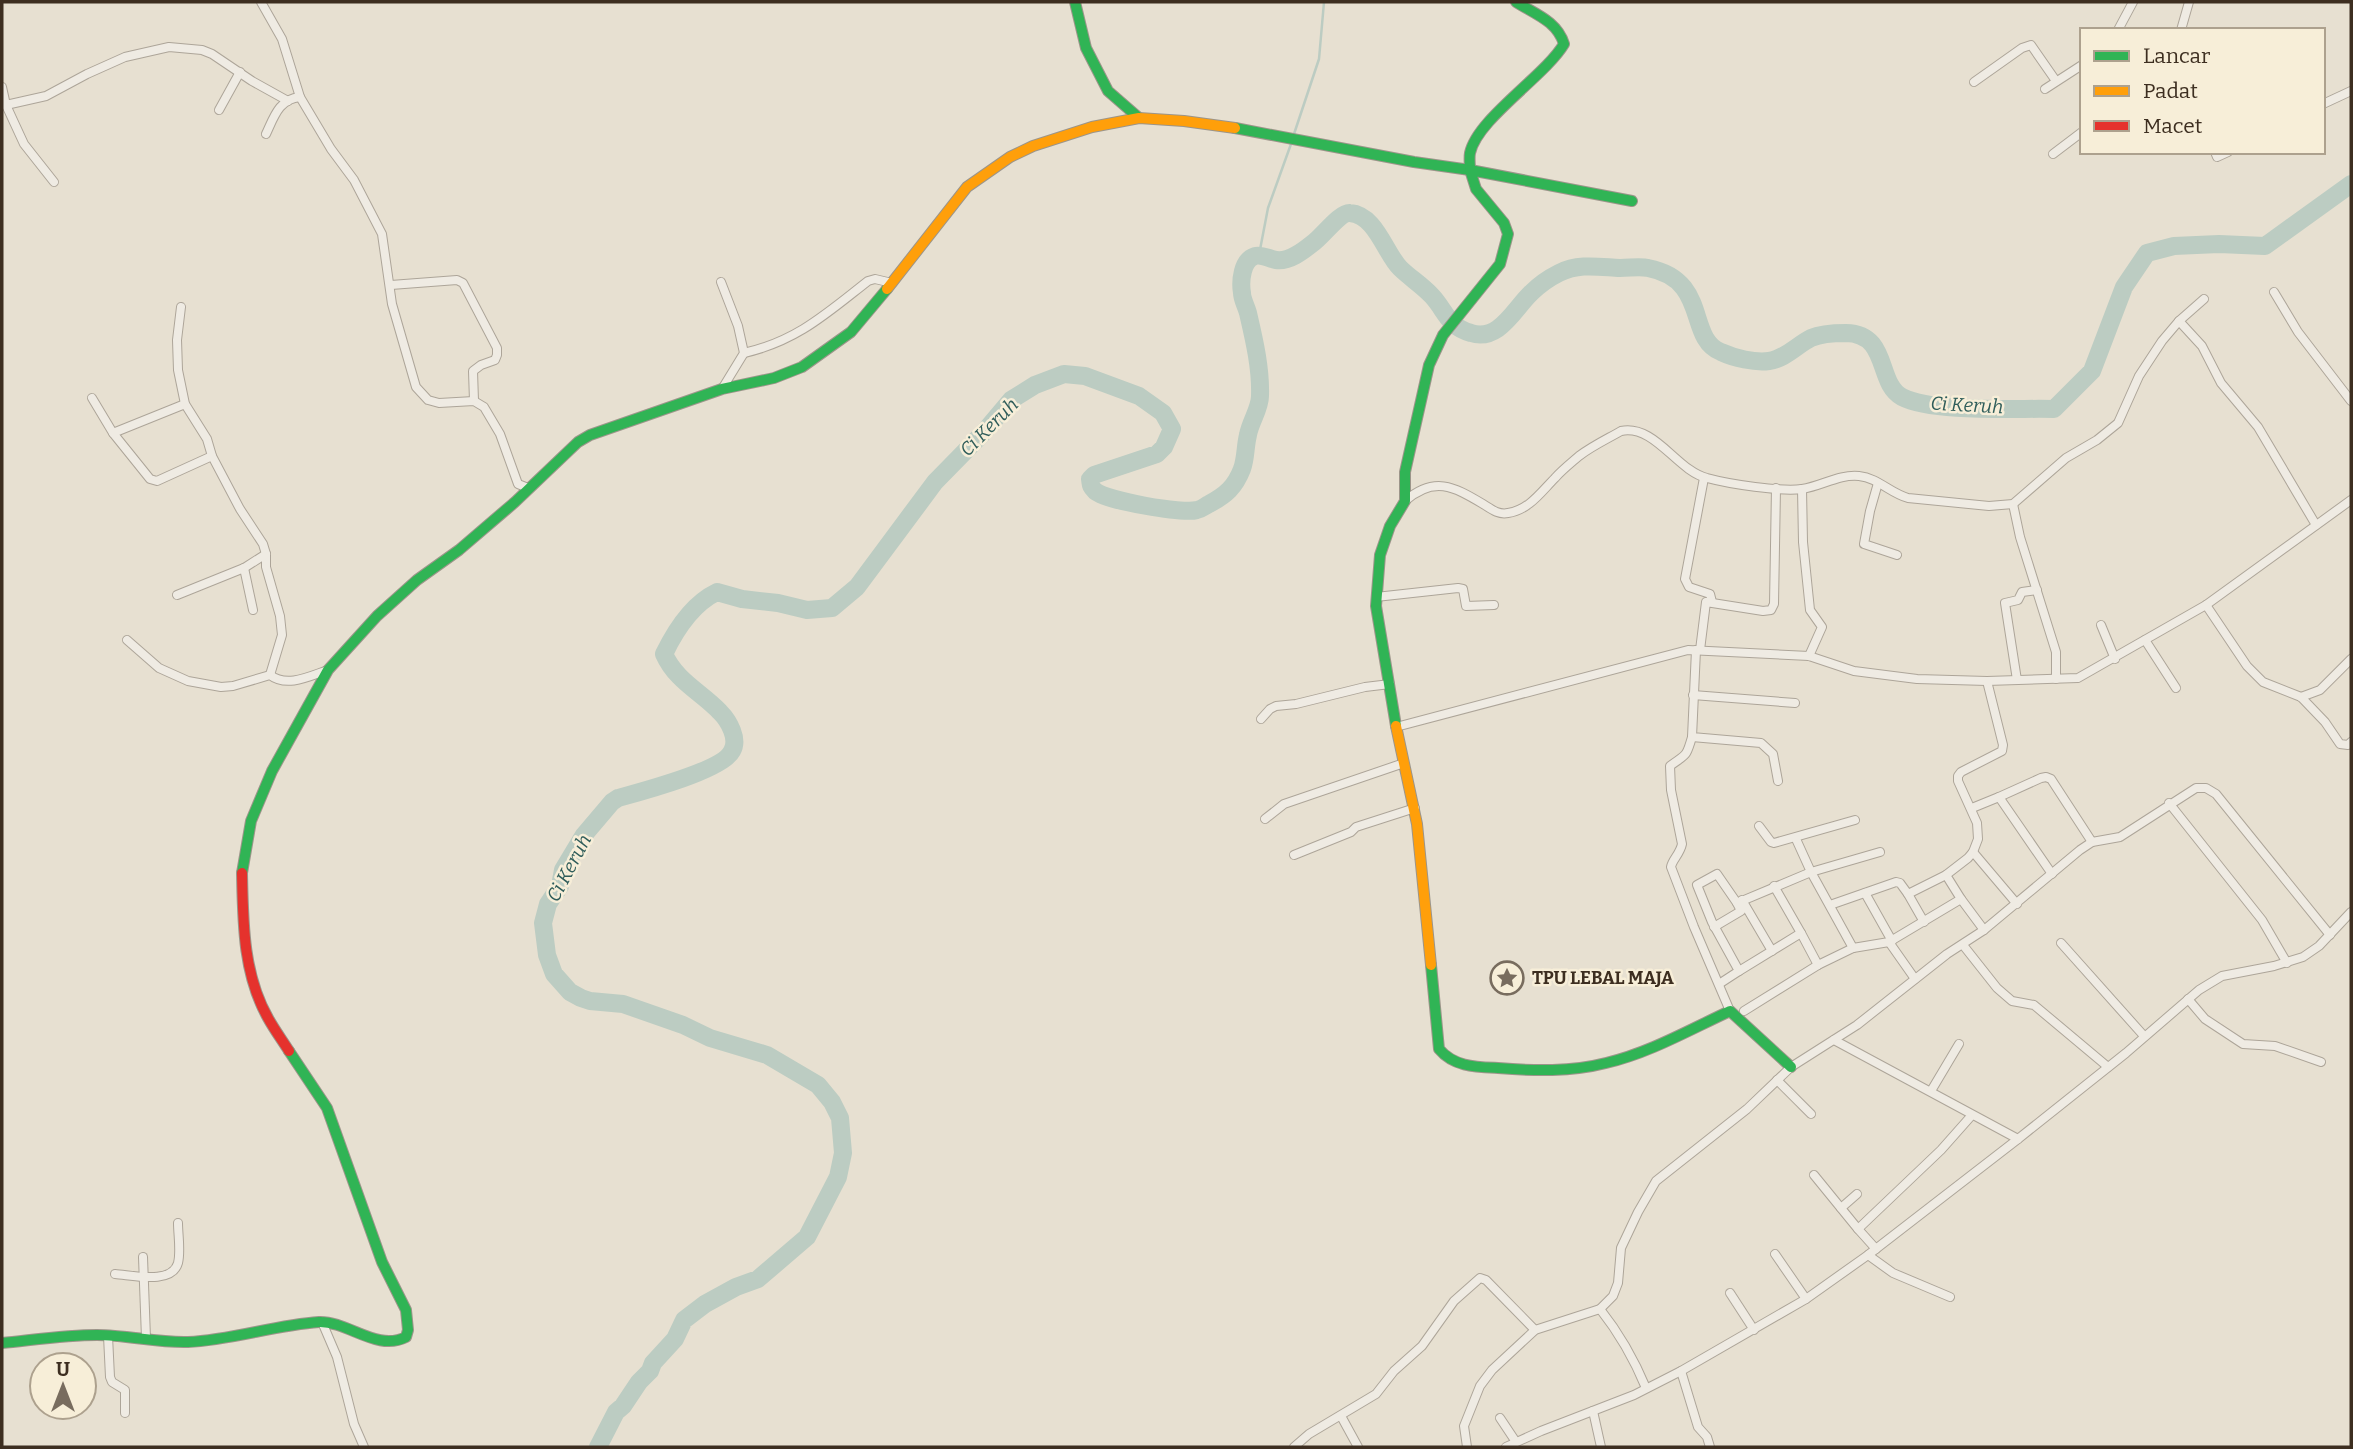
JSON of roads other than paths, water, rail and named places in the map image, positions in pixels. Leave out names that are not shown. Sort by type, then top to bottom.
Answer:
[{"type":"street","points":[[261,2],[282,39],[300,97],[331,149],[354,180],[383,234],[392,304],[410,369],[422,396],[439,402],[474,401],[484,407],[499,434],[518,484],[528,488]]},
{"type":"street","points":[[1075,2],[1086,48],[1108,91],[1139,118]]},
{"type":"street","points":[[1405,500],[1403,485],[1429,365],[1443,335],[1500,264],[1506,246],[1508,234],[1504,223],[1476,189],[1470,170],[1470,152],[1481,131],[1557,55],[1564,44],[1559,31],[1542,17],[1516,2]]},
{"type":"street","points":[[2119,28],[2133,2]]},
{"type":"street","points":[[2182,28],[2189,2]]},
{"type":"street","points":[[1974,82],[2022,48],[2031,45],[2056,81]]},
{"type":"street","points":[[6,105],[46,96],[125,57],[169,47],[202,50],[220,58],[288,101]]},
{"type":"street","points":[[2045,89],[2080,66]]},
{"type":"street","points":[[219,110],[240,72]]},
{"type":"street","points":[[2,86],[6,105],[24,144],[54,182]]},
{"type":"street","points":[[2325,103],[2351,91]]},
{"type":"street","points":[[266,134],[281,105],[300,97]]},
{"type":"street","points":[[2,1343],[76,1336],[193,1341],[322,1322],[383,1340],[400,1340],[406,1337],[407,1310],[382,1262],[327,1108],[267,1017],[258,998],[243,933],[242,867],[251,821],[272,771],[328,670],[377,616],[417,580],[459,550],[578,442],[590,435],[722,388],[774,378],[802,367],[851,332],[967,187],[1010,157],[1062,136],[1111,122],[1139,118],[1227,127],[1632,201]]},
{"type":"street","points":[[2053,154],[2080,134]]},
{"type":"street","points":[[744,353],[762,349],[808,328],[868,281],[875,279],[891,283]]},
{"type":"street","points":[[391,285],[457,280],[463,283],[497,348],[498,355],[495,360],[474,371],[474,401]]},
{"type":"street","points":[[721,282],[738,326],[744,353],[722,388]]},
{"type":"street","points":[[2274,292],[2298,332],[2351,401]]},
{"type":"street","points":[[1730,1010],[1622,1059],[1589,1067],[1531,1072],[1467,1066],[1444,1057],[1439,1049],[1415,808],[1395,727],[1376,606],[1380,555],[1390,526],[1405,500],[1424,486],[1434,485],[1455,489],[1496,512],[1512,513],[1524,508],[1539,496],[1556,476],[1582,454],[1628,429],[1642,431],[1704,478],[1802,489],[1835,478],[1857,476],[1878,483],[1895,495],[1908,498],[1989,506],[2014,504],[2066,458],[2097,440],[2118,423],[2139,376],[2162,341],[2179,321],[2204,299]]},
{"type":"street","points":[[181,307],[177,340],[178,370],[185,404],[207,439],[212,456],[240,509],[263,544],[266,554],[266,567],[280,616],[282,635],[270,676]]},
{"type":"street","points":[[2179,321],[2202,346],[2221,383],[2258,427],[2316,526]]},
{"type":"street","points":[[93,398],[113,433],[150,480],[212,456]]},
{"type":"street","points":[[113,433],[185,404]]},
{"type":"street","points":[[1704,478],[1685,579],[1689,587],[1710,594],[1712,602]]},
{"type":"street","points":[[1878,483],[1864,544],[1897,555]]},
{"type":"street","points":[[1776,488],[1774,604],[1771,610],[1712,602],[1704,604],[1693,695],[1692,737],[1687,754],[1670,766],[1671,790],[1682,844],[1681,852],[1671,867],[1730,1010],[1791,1067]]},
{"type":"street","points":[[1802,489],[1803,542],[1810,610],[1822,627],[1810,656]]},
{"type":"street","points":[[1395,727],[1664,656],[1698,650],[1810,656],[1854,671],[1917,679],[1987,681],[2078,678],[2206,605],[2351,500]]},
{"type":"street","points":[[2014,504],[2020,537],[2056,652],[2056,679]]},
{"type":"street","points":[[177,595],[244,568],[266,554]]},
{"type":"street","points":[[244,568],[253,610]]},
{"type":"street","points":[[1376,597],[1458,588],[1465,594],[1466,606],[1494,606]]},
{"type":"street","points":[[2017,680],[2005,603],[2018,600],[2022,592],[2037,590]]},
{"type":"street","points":[[2206,605],[2247,666],[2263,682],[2301,697],[2325,722],[2340,744],[2348,745],[2351,742]]},
{"type":"street","points":[[2101,625],[2115,659]]},
{"type":"street","points":[[127,640],[169,674],[221,687],[270,676],[283,682],[328,670]]},
{"type":"street","points":[[2145,640],[2176,688]]},
{"type":"street","points":[[2301,697],[2320,690],[2351,659]]},
{"type":"street","points":[[1908,894],[1945,875],[1973,852],[1979,831],[1958,776],[2002,751],[2003,745],[1987,681]]},
{"type":"street","points":[[1261,719],[1276,706],[1390,684]]},
{"type":"street","points":[[1693,695],[1795,703]]},
{"type":"street","points":[[1692,737],[1761,743],[1773,754],[1778,781]]},
{"type":"street","points":[[1265,819],[1284,804],[1404,763]]},
{"type":"street","points":[[1972,808],[2046,777],[2051,779],[2092,842]]},
{"type":"street","points":[[1467,1447],[1464,1426],[1480,1386],[1498,1364],[1535,1330],[1600,1309],[1614,1296],[1622,1248],[1656,1181],[1748,1108],[1791,1067],[1857,1025],[1947,954],[1984,930],[2092,842],[2120,837],[2169,803],[2196,788],[2206,788],[2216,794],[2330,935]]},
{"type":"street","points":[[1999,797],[2052,874]]},
{"type":"street","points":[[2169,803],[2263,920],[2287,963]]},
{"type":"street","points":[[1294,855],[1351,832],[1356,827],[1415,808]]},
{"type":"street","points":[[1759,826],[1770,842],[1774,843],[1856,820]]},
{"type":"street","points":[[1796,839],[1853,948]]},
{"type":"street","points":[[1714,926],[1774,886],[1880,852]]},
{"type":"street","points":[[1973,852],[2017,904]]},
{"type":"street","points":[[1739,971],[1714,926],[1697,887],[1699,883],[1717,874],[1772,951]]},
{"type":"street","points":[[1945,875],[1984,930]]},
{"type":"street","points":[[1830,905],[1896,882],[1900,883],[1908,894],[1924,922]]},
{"type":"street","points":[[1774,886],[1818,965]]},
{"type":"street","points":[[1865,893],[1890,942],[1915,979]]},
{"type":"street","points":[[1744,1011],[1818,965],[1853,948],[1890,942],[1961,899]]},
{"type":"street","points":[[1500,1418],[1510,1445],[1646,1388],[1754,1330],[1806,1299],[1876,1249],[2108,1067],[2188,999],[2222,976],[2287,963],[2311,952],[2351,912]]},
{"type":"street","points":[[1719,984],[1801,933]]},
{"type":"street","points":[[2061,943],[2144,1036]]},
{"type":"street","points":[[1963,945],[1997,988],[2012,1001],[2034,1004],[2108,1067]]},
{"type":"street","points":[[2188,999],[2205,1018],[2243,1044],[2275,1046],[2321,1062]]},
{"type":"street","points":[[1834,1040],[2018,1139]]},
{"type":"street","points":[[1931,1091],[1959,1044]]},
{"type":"street","points":[[1777,1080],[1811,1114]]},
{"type":"street","points":[[1858,1229],[1941,1150],[1972,1115]]},
{"type":"street","points":[[1814,1175],[1876,1249]]},
{"type":"street","points":[[1841,1208],[1857,1194]]},
{"type":"street","points":[[115,1275],[162,1277],[177,1266],[178,1223]]},
{"type":"street","points":[[1775,1254],[1806,1299]]},
{"type":"street","points":[[1868,1255],[1893,1273],[1950,1297]]},
{"type":"street","points":[[143,1257],[146,1338]]},
{"type":"street","points":[[1294,1447],[1309,1434],[1376,1394],[1394,1371],[1422,1346],[1454,1301],[1479,1278],[1486,1280],[1535,1330]]},
{"type":"street","points":[[1730,1293],[1754,1330]]},
{"type":"street","points":[[1600,1309],[1614,1326],[1646,1388]]},
{"type":"street","points":[[322,1322],[337,1357],[354,1424],[364,1447]]},
{"type":"street","points":[[108,1336],[110,1377],[112,1382],[125,1390],[124,1412]]},
{"type":"street","points":[[1681,1371],[1698,1427],[1707,1437],[1710,1447]]},
{"type":"street","points":[[1593,1411],[1601,1447]]},
{"type":"street","points":[[1341,1416],[1358,1447]]},
{"type":"waterway","points":[[1293,137],[1319,59],[1324,2]]},
{"type":"waterway","points":[[1259,255],[1268,208],[1291,144]]},
{"type":"waterway","name":"Ci Keruh","points":[[598,1447],[616,1412],[675,1339],[684,1320],[705,1304],[736,1287],[758,1279],[807,1237],[838,1177],[843,1153],[840,1118],[832,1102],[818,1085],[767,1055],[710,1038],[683,1025],[623,1004],[581,998],[570,992],[554,974],[547,955],[543,923],[548,904],[560,886],[563,870],[584,835],[612,802],[698,773],[713,766],[732,751],[734,736],[727,720],[675,672],[664,654],[686,618],[708,597],[717,592],[807,610],[832,608],[857,587],[935,482],[1011,400],[1035,385],[1064,374],[1085,376],[1139,396],[1163,413],[1172,429],[1164,447],[1157,454],[1094,475],[1090,479],[1091,487],[1095,491],[1145,506],[1177,510],[1197,510],[1215,501],[1229,490],[1242,469],[1249,430],[1260,401],[1257,354],[1241,288],[1245,266],[1255,256],[1281,260],[1296,255],[1346,214],[1359,215],[1367,220],[1400,268],[1432,296],[1452,322],[1471,333],[1481,335],[1498,329],[1537,288],[1551,277],[1567,270],[1589,266],[1645,267],[1668,274],[1681,284],[1710,345],[1732,356],[1751,361],[1769,361],[1780,358],[1815,337],[1846,333],[1860,335],[1870,341],[1881,360],[1888,381],[1902,397],[1954,408],[2054,409],[2092,371],[2124,287],[2147,253],[2174,246],[2265,246],[2351,184]]},
{"type":"place","name":"TPU LEBAL MAJA","points":[[1507,978]]}]
